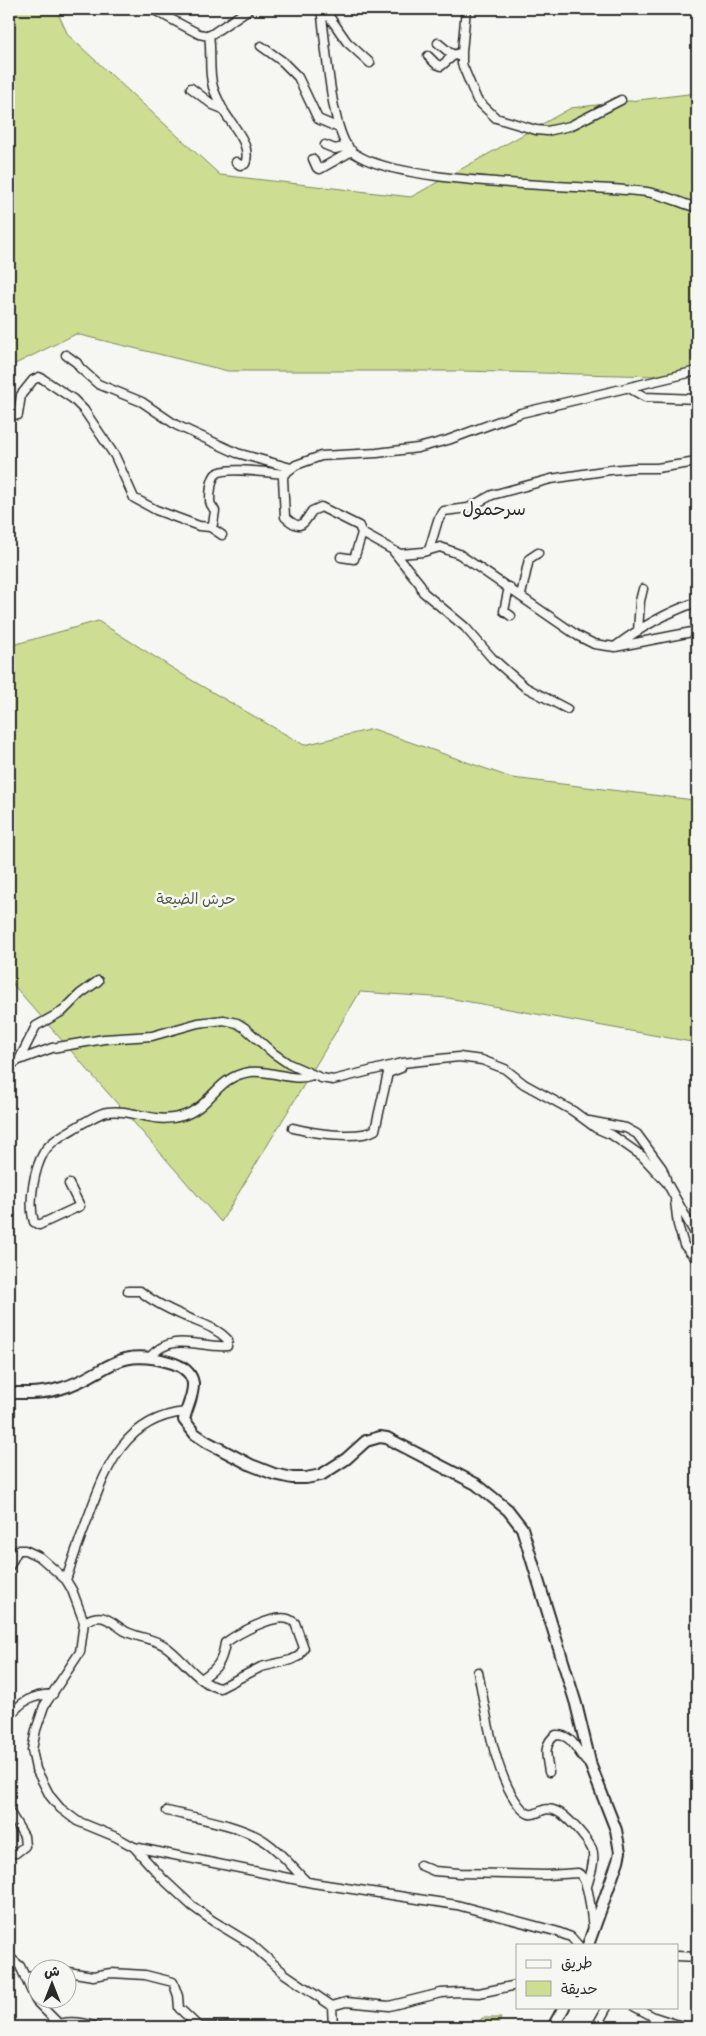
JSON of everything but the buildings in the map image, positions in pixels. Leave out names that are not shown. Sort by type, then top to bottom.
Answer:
[{"type":"street","points":[[154,10],[199,34],[208,36],[249,9]]},
{"type":"street","points":[[323,9],[347,42],[370,63]]},
{"type":"street","points":[[323,9],[339,128],[350,148],[363,158],[418,174],[559,187],[647,192],[697,208]]},
{"type":"street","points":[[466,9],[459,55],[471,87],[480,104],[496,118],[547,131],[570,126],[621,100]]},
{"type":"street","points":[[208,36],[212,86],[246,148],[247,160],[245,164],[240,165],[236,162]]},
{"type":"street","points":[[438,43],[450,53],[459,55]]},
{"type":"street","points":[[261,46],[282,61],[298,77],[318,119],[339,128]]},
{"type":"street","points":[[428,56],[441,66],[459,55]]},
{"type":"street","points":[[191,88],[213,106],[223,109]]},
{"type":"street","points":[[325,145],[335,149],[350,148]]},
{"type":"street","points":[[312,159],[317,168],[320,169],[350,148]]},
{"type":"street","points":[[66,355],[98,384],[142,402],[176,425],[237,453],[291,468]]},
{"type":"street","points":[[210,527],[213,524],[215,511],[210,504],[211,486],[215,475],[218,473],[233,470],[284,474],[291,468],[322,456],[377,454],[418,448],[448,440],[521,413],[697,371]]},
{"type":"street","points":[[18,415],[21,395],[33,380],[43,379],[73,399],[84,410],[114,456],[134,498],[156,510],[199,526],[210,527],[222,535]]},
{"type":"street","points":[[629,388],[645,397],[697,399]]},
{"type":"street","points":[[429,550],[438,520],[444,511],[468,508],[477,502],[510,489],[583,473],[634,468],[657,468],[697,462]]},
{"type":"street","points":[[284,474],[286,517],[295,524],[303,524],[312,511],[321,507],[359,526],[362,533],[394,552],[400,554],[440,547],[459,554],[522,595],[578,636],[594,644],[615,647],[697,632]]},
{"type":"street","points":[[342,557],[354,559],[362,533]]},
{"type":"street","points":[[394,552],[420,584],[423,592],[465,627],[502,668],[525,687],[567,709]]},
{"type":"street","points":[[522,595],[529,559],[538,553]]},
{"type":"street","points":[[509,587],[504,611],[511,616]]},
{"type":"street","points":[[638,630],[640,601],[643,589]]},
{"type":"street","points":[[615,647],[638,630],[672,612],[697,602]]},
{"type":"street","points":[[20,1060],[36,1026],[63,1010],[98,981]]},
{"type":"street","points":[[9,1066],[52,1048],[74,1043],[152,1036],[198,1024],[224,1020],[237,1023],[281,1058],[313,1075],[333,1080],[402,1063],[459,1057],[472,1058],[505,1069],[524,1084],[573,1111],[596,1128],[612,1135],[638,1153],[667,1183]]},
{"type":"street","points":[[293,1128],[318,1134],[337,1133],[345,1135],[366,1134],[376,1130],[388,1073],[401,1068],[402,1063]]},
{"type":"street","points":[[69,1184],[80,1206],[47,1223],[40,1225],[34,1222],[31,1213],[32,1191],[44,1151],[58,1138],[101,1114],[114,1112],[160,1120],[169,1119],[184,1116],[200,1107],[220,1086],[234,1076],[255,1071],[304,1078],[313,1075]]},
{"type":"street","points":[[586,1121],[626,1128],[637,1134],[662,1168],[667,1183],[697,1237]]},
{"type":"street","points":[[675,1197],[678,1225],[684,1245],[697,1260]]},
{"type":"street","points":[[128,1291],[140,1290],[149,1299],[204,1324],[228,1340],[227,1346],[217,1347],[179,1342],[155,1352],[150,1357]]},
{"type":"street","points":[[9,1393],[54,1390],[75,1384],[117,1361],[136,1357],[150,1357],[178,1365],[191,1376],[193,1387],[184,1420],[195,1434],[251,1465],[274,1474],[292,1478],[313,1477],[321,1475],[346,1459],[366,1441],[372,1438],[387,1438],[476,1484],[508,1510],[522,1528],[576,1704],[591,1766],[616,1830],[620,1852],[588,1944]]},
{"type":"street","points":[[66,1580],[99,1487],[116,1454],[143,1427],[164,1416],[185,1412]]},
{"type":"street","points":[[9,1567],[18,1550],[25,1550],[40,1557],[66,1580],[72,1590],[84,1622],[80,1652],[52,1694],[39,1718],[32,1750],[36,1769],[50,1796],[60,1808],[77,1821],[116,1837],[134,1847],[330,1886],[457,1906],[554,1931],[571,1937],[577,1944]]},
{"type":"street","points":[[84,1622],[92,1618],[104,1617],[131,1634],[158,1642],[171,1651],[201,1679],[214,1687],[220,1688],[261,1667],[291,1660],[299,1656],[304,1648],[295,1623],[287,1618],[270,1620],[234,1636],[225,1643],[224,1654],[220,1664],[201,1679]]},
{"type":"street","points":[[478,1672],[493,1743],[504,1782],[526,1813],[533,1815],[546,1810],[555,1810],[571,1822],[592,1850],[592,1868],[586,1886]]},
{"type":"street","points":[[9,1718],[15,1709],[24,1702],[38,1695],[52,1694]]},
{"type":"street","points":[[549,1772],[546,1752],[548,1742],[556,1735],[568,1737],[574,1743],[583,1760],[591,1766]]},
{"type":"street","points":[[9,1811],[24,1836],[25,1846],[16,1853],[9,1851]]},
{"type":"street","points":[[167,1811],[237,1829],[259,1837],[279,1853],[305,1880]]},
{"type":"street","points":[[134,1847],[163,1879],[192,1906],[251,1944],[286,1974],[332,2006]]},
{"type":"street","points":[[420,1865],[434,1871],[459,1873],[547,1875],[574,1872],[581,1874],[586,1886],[593,1931]]},
{"type":"street","points":[[678,1956],[697,1957]]},
{"type":"street","points":[[9,1957],[20,1966],[36,2001],[56,2026],[83,2022],[98,2027]]},
{"type":"street","points":[[78,1974],[93,1976],[111,1973],[145,1975],[173,1982],[178,1996],[179,2008],[196,2027],[234,2027]]},
{"type":"street","points":[[332,2006],[346,2002],[389,2006],[441,1993],[479,1993],[516,1985]]},
{"type":"street","points":[[332,2006],[333,2027]]},
{"type":"street","points":[[553,2027],[563,2008]]},
{"type":"street","points":[[597,2025],[606,2008]]},
{"type":"street","points":[[637,2008],[654,2017],[685,2027]]},
{"type":"green space","points":[[9,9],[56,9],[68,35],[220,175],[411,197],[571,108],[697,93],[697,377],[462,371],[228,371],[76,334],[9,367]]},
{"type":"green space","name":"حرش الضيعة","points":[[98,621],[193,681],[304,745],[373,729],[512,778],[694,800],[697,797],[697,1043],[448,998],[360,992],[221,1222],[9,980],[9,646]]},
{"type":"green space","points":[[482,2018],[501,2018],[497,2027],[474,2027]]},
{"type":"district","name":"سرحمول","points":[[494,509]]}]
